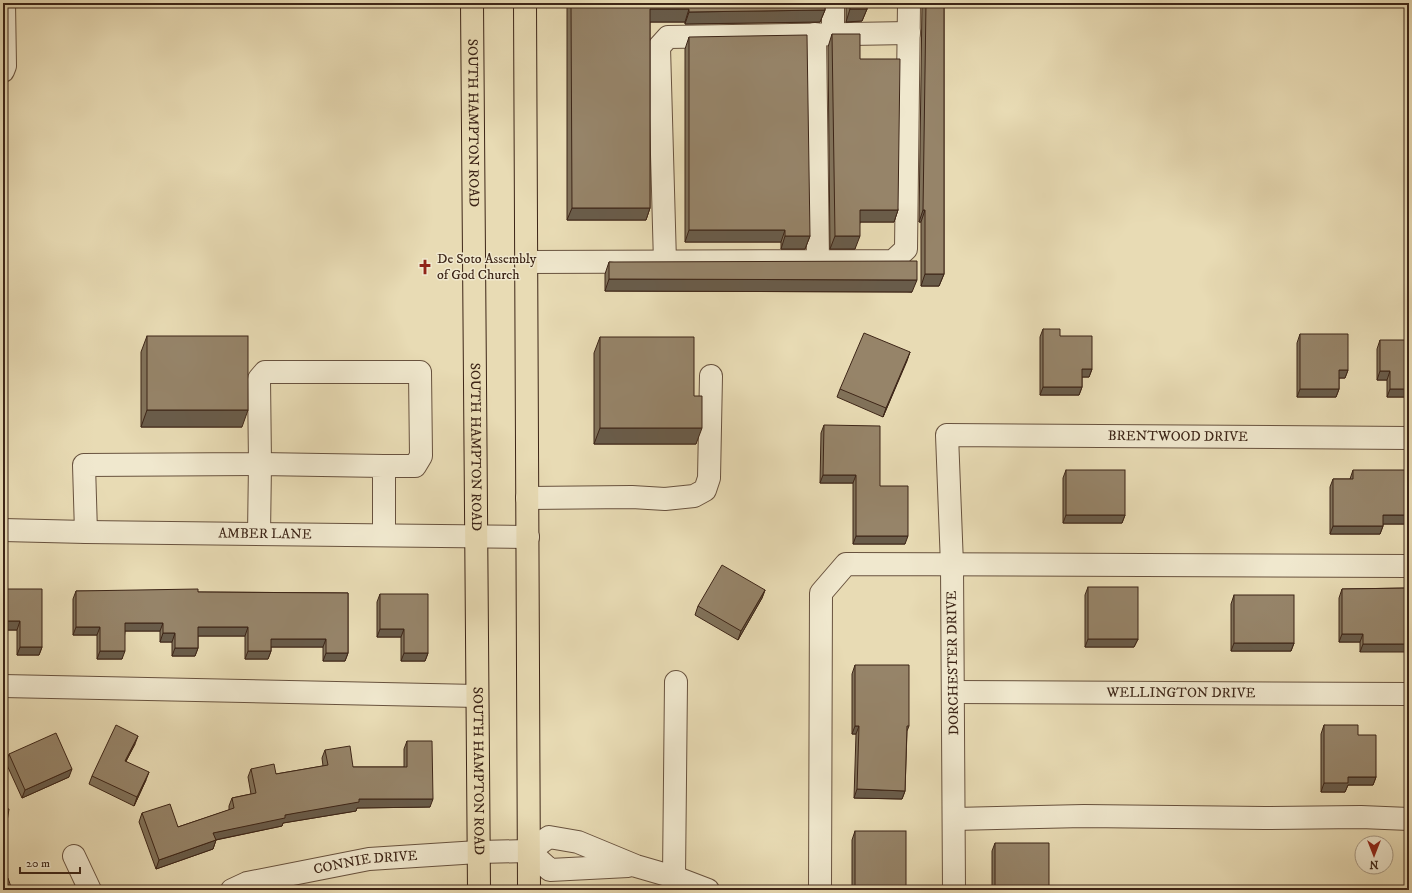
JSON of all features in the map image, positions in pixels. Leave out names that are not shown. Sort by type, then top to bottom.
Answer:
[{"type":"main road","name":"SOUTH HAMPTON ROAD","points":[[472,3],[479,890]]},
{"type":"main road","points":[[525,3],[530,890]]},
{"type":"street","points":[[3,71],[5,66],[4,3]]},
{"type":"street","points":[[818,261],[824,34],[833,3]]},
{"type":"street","points":[[526,262],[893,261],[906,249],[909,3]]},
{"type":"street","points":[[665,262],[659,47],[668,37],[909,33]]},
{"type":"street","points":[[86,532],[84,465],[260,464],[415,466],[422,456],[420,372],[265,372],[259,379],[260,464],[259,534]]},
{"type":"street","points":[[527,498],[632,497],[665,499],[694,496],[705,490],[709,478],[711,376]]},
{"type":"street","name":"BRENTWOOD DRIVE","points":[[948,435],[1409,438]]},
{"type":"street","name":"DORCHESTER DRIVE","points":[[948,435],[952,565],[954,890]]},
{"type":"street","points":[[384,466],[384,535]]},
{"type":"street","name":"AMBER LANE","points":[[3,530],[528,537]]},
{"type":"street","points":[[820,890],[821,593],[846,564],[1409,566]]},
{"type":"street","points":[[674,877],[676,682]]},
{"type":"street","points":[[3,686],[477,696]]},
{"type":"street","name":"WELLINGTON DRIVE","points":[[953,692],[1409,694]]},
{"type":"street","points":[[954,819],[1084,816],[1265,818],[1361,817],[1409,819]]},
{"type":"street","points":[[636,866],[550,870],[529,851],[549,837],[578,842],[636,866],[674,877],[708,890]]},
{"type":"street","name":"CONNIE DRIVE","points":[[232,890],[247,884],[369,859],[478,852],[529,851]]},
{"type":"street","points":[[74,856],[90,890]]},
{"type":"building","points":[[571,3],[825,3],[825,10],[689,12],[689,9],[650,9],[650,208],[572,208]]},
{"type":"building","points":[[850,3],[867,3],[867,9],[850,9]]},
{"type":"building","points":[[926,3],[944,3],[944,274],[925,274],[925,210],[923,210]]},
{"type":"building","points":[[832,34],[860,34],[860,59],[900,59],[898,210],[860,210],[860,236],[835,236]]},
{"type":"building","points":[[807,35],[810,236],[785,236],[785,230],[689,230],[689,37]]},
{"type":"building","points":[[917,261],[917,280],[609,279],[609,262]]},
{"type":"building","points":[[1043,329],[1060,329],[1060,336],[1092,336],[1092,369],[1082,369],[1082,387],[1043,387]]},
{"type":"building","points":[[864,333],[910,352],[886,408],[840,389]]},
{"type":"building","points":[[1300,334],[1348,334],[1348,370],[1339,370],[1339,389],[1300,389]]},
{"type":"building","points":[[147,336],[248,336],[248,410],[147,410]]},
{"type":"building","points":[[600,337],[694,337],[694,396],[702,396],[702,428],[600,428]]},
{"type":"building","points":[[1380,340],[1409,340],[1409,389],[1390,389],[1390,371],[1380,371]]},
{"type":"building","points":[[824,425],[880,426],[880,486],[908,486],[908,536],[856,536],[856,475],[823,475]]},
{"type":"building","points":[[1066,470],[1125,470],[1125,515],[1066,515]]},
{"type":"building","points":[[1353,470],[1409,470],[1409,515],[1383,515],[1383,526],[1333,526],[1333,479],[1353,479]]},
{"type":"building","points":[[722,565],[765,590],[741,631],[698,606]]},
{"type":"building","points":[[1088,587],[1138,587],[1138,639],[1088,639]]},
{"type":"building","points":[[1409,588],[1409,644],[1363,644],[1363,634],[1342,634],[1342,589]]},
{"type":"building","points":[[3,589],[42,589],[42,647],[20,647],[20,621],[3,621]]},
{"type":"building","points":[[198,589],[198,592],[348,593],[348,653],[326,653],[326,639],[271,639],[271,651],[248,651],[248,627],[198,627],[198,648],[175,648],[175,633],[163,633],[163,623],[125,623],[125,651],[100,651],[100,627],[76,627],[76,591]]},
{"type":"building","points":[[380,594],[428,594],[428,653],[404,653],[404,629],[380,629]]},
{"type":"building","points":[[1234,595],[1294,595],[1294,643],[1234,643]]},
{"type":"building","points":[[855,665],[909,665],[909,726],[907,726],[905,791],[857,789],[859,726],[855,726]]},
{"type":"building","points":[[116,725],[138,736],[125,761],[149,772],[137,797],[92,776]]},
{"type":"building","points":[[1324,725],[1358,725],[1358,735],[1376,735],[1376,777],[1348,777],[1348,783],[1324,783]]},
{"type":"building","points":[[56,733],[72,769],[25,790],[9,754]]},
{"type":"building","points":[[407,741],[432,741],[433,799],[359,799],[359,802],[285,815],[285,818],[213,833],[216,840],[159,860],[142,813],[170,804],[178,827],[234,808],[232,798],[256,793],[251,769],[274,764],[276,774],[328,765],[325,750],[350,746],[353,767],[407,767]]},
{"type":"building","points":[[3,808],[9,809],[3,847]]},
{"type":"building","points":[[855,831],[906,831],[906,890],[855,890]]},
{"type":"building","points":[[995,843],[1049,843],[1049,890],[1016,890],[1016,886],[995,886]]},
{"type":"building","points":[[8,878],[12,890],[3,890],[3,880]]},
{"type":"place","name":"De Soto Assembly of God Church","points":[[425,267]]}]
